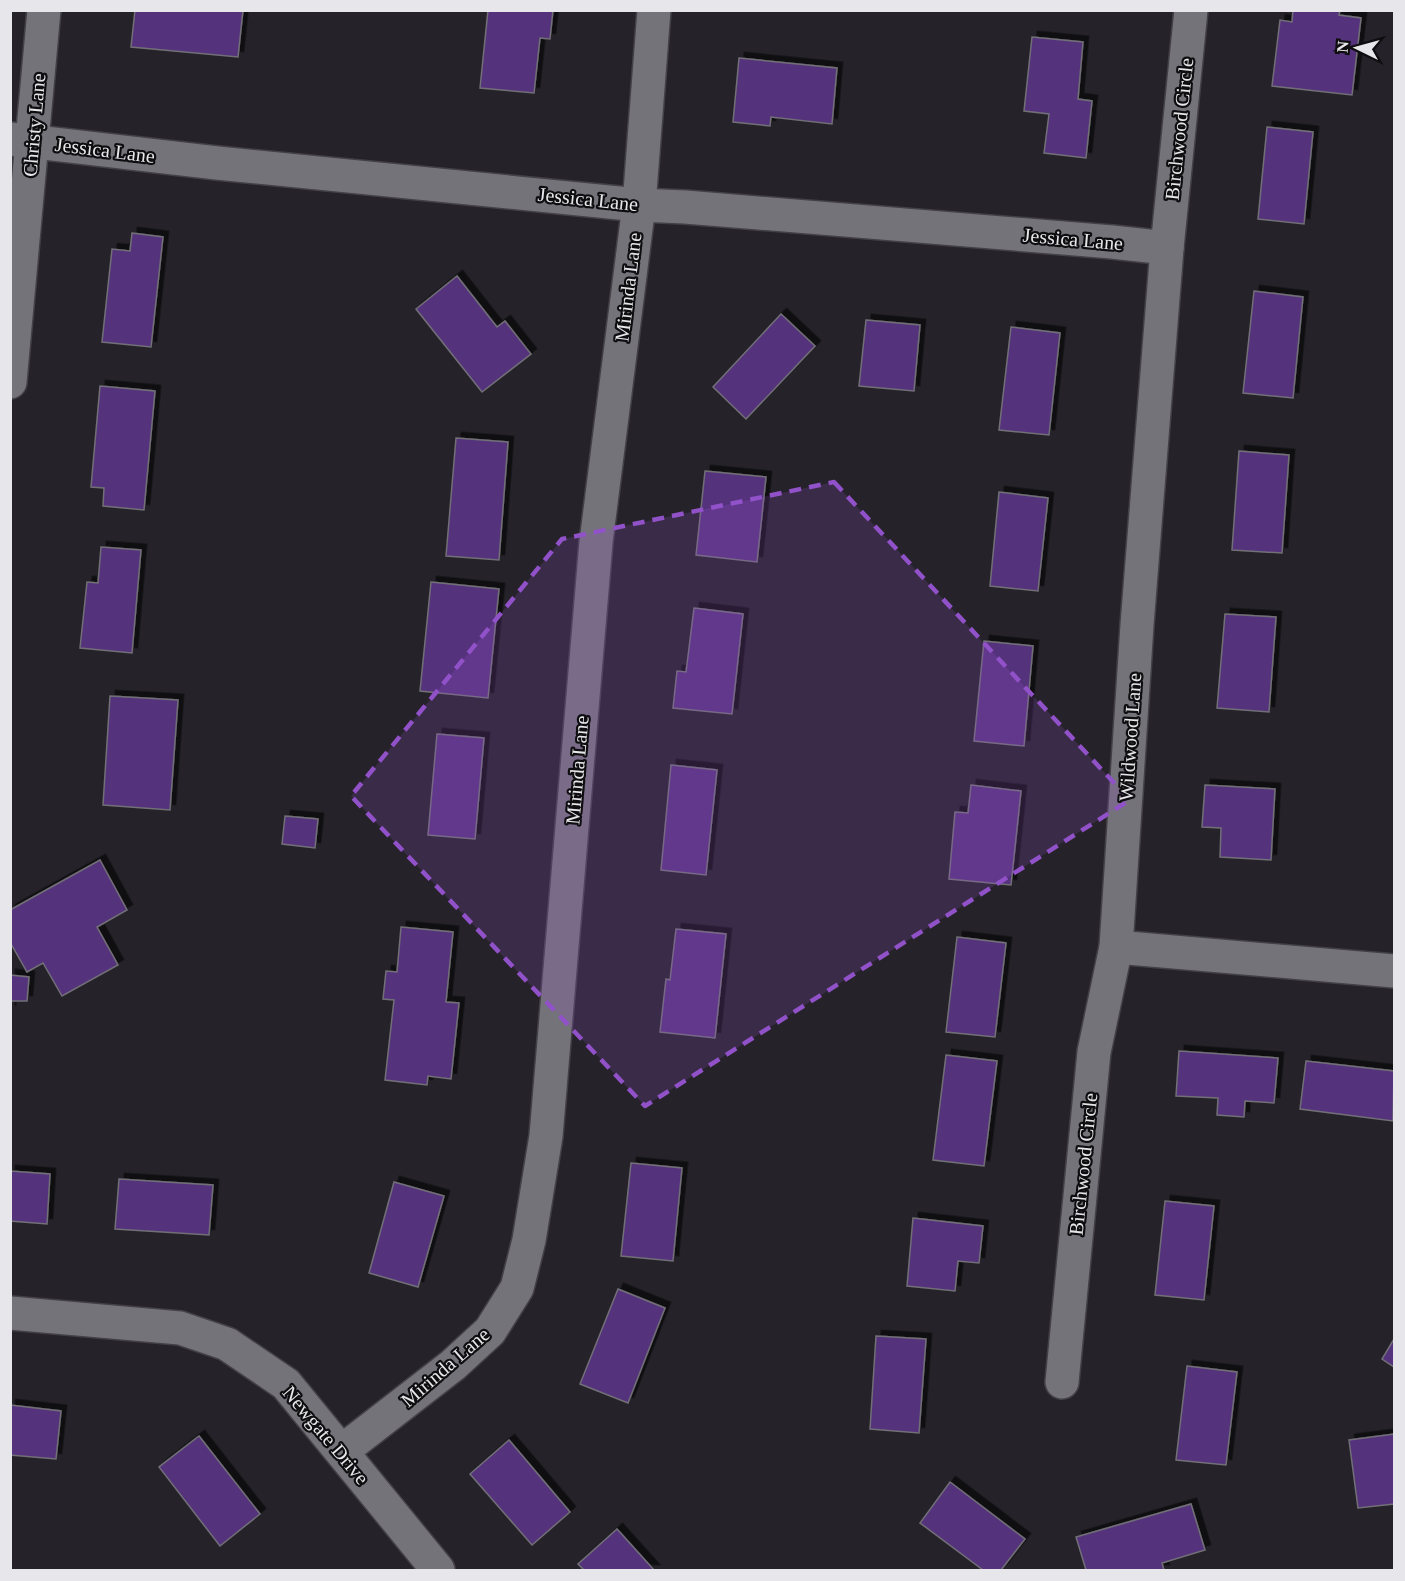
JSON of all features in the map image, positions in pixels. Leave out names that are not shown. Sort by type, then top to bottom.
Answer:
[{"type":"street","name":"Christy Lane","points":[[10,382],[21,140],[44,10]]},
{"type":"street","name":"Mirinda Lane","points":[[342,1451],[453,1365],[490,1331],[517,1288],[530,1240],[546,1136],[596,542],[639,205],[654,10]]},
{"type":"street","name":"Birchwood Circle","points":[[1167,248],[1191,10]]},
{"type":"street","name":"Jessica Lane","points":[[21,140],[217,163],[639,205],[1167,248]]},
{"type":"street","name":"Wildwood Lane","points":[[1116,947],[1137,625],[1167,248]]},
{"type":"street","name":"Birchwood Circle","points":[[1062,1382],[1094,1052],[1116,947]]},
{"type":"street","points":[[1116,947],[1395,971]]},
{"type":"street","name":"Newgate Drive","points":[[10,1313],[180,1328],[227,1344],[285,1384],[438,1570]]},
{"type":"highlighted area","points":[[834,482],[1130,800],[645,1106],[351,796],[562,539]]},
{"type":"building","points":[[135,10],[243,10],[238,57],[131,47]]},
{"type":"building","points":[[488,10],[553,10],[550,39],[540,38],[534,93],[480,88]]},
{"type":"building","points":[[1293,10],[1340,10],[1339,15],[1361,18],[1352,95],[1272,86],[1280,20],[1292,22]]},
{"type":"building","points":[[1032,37],[1083,42],[1078,99],[1092,101],[1086,158],[1044,153],[1049,114],[1024,111]]},
{"type":"building","points":[[739,58],[837,68],[832,124],[771,117],[770,126],[733,122]]},
{"type":"building","points":[[1267,127],[1313,132],[1304,224],[1258,219]]},
{"type":"building","points":[[132,233],[163,237],[151,347],[102,342],[112,249],[130,251]]},
{"type":"building","points":[[457,276],[497,327],[505,321],[531,354],[482,392],[416,309]]},
{"type":"building","points":[[1254,291],[1303,297],[1293,398],[1243,393]]},
{"type":"building","points":[[781,314],[815,346],[746,419],[713,387]]},
{"type":"building","points":[[866,320],[920,325],[914,391],[859,386]]},
{"type":"building","points":[[1011,327],[1060,333],[1049,435],[999,430]]},
{"type":"building","points":[[100,386],[155,391],[144,510],[103,506],[104,488],[91,487]]},
{"type":"building","points":[[456,438],[508,442],[499,560],[446,556]]},
{"type":"building","points":[[1239,451],[1289,455],[1282,553],[1232,550]]},
{"type":"building","points":[[705,471],[766,477],[757,562],[696,555]]},
{"type":"building","points":[[999,492],[1048,498],[1038,591],[990,586]]},
{"type":"building","points":[[101,547],[141,550],[132,653],[80,648],[87,582],[98,583]]},
{"type":"building","points":[[431,582],[499,589],[488,698],[420,691]]},
{"type":"building","points":[[694,608],[743,614],[732,714],[673,708],[677,671],[686,672]]},
{"type":"building","points":[[1225,614],[1276,617],[1269,712],[1217,708]]},
{"type":"building","points":[[984,641],[1033,646],[1024,746],[974,741]]},
{"type":"building","points":[[110,696],[178,700],[170,810],[103,805]]},
{"type":"building","points":[[437,734],[484,738],[475,839],[428,835]]},
{"type":"building","points":[[671,765],[717,770],[706,875],[661,870]]},
{"type":"building","points":[[971,785],[1021,791],[1011,885],[949,879],[955,812],[968,813]]},
{"type":"building","points":[[1205,785],[1275,789],[1271,860],[1220,857],[1221,828],[1202,827]]},
{"type":"building","points":[[285,816],[318,819],[315,848],[282,844]]},
{"type":"building","points":[[100,860],[127,910],[97,927],[118,965],[62,996],[43,963],[27,972],[10,942],[10,910]]},
{"type":"building","points":[[401,927],[453,932],[446,1002],[459,1003],[451,1079],[428,1076],[427,1085],[385,1080],[394,1000],[383,999],[386,971],[397,972]]},
{"type":"building","points":[[676,929],[726,934],[715,1038],[660,1032],[666,979],[670,980]]},
{"type":"building","points":[[957,937],[1006,943],[995,1037],[946,1032]]},
{"type":"building","points":[[10,975],[29,977],[27,1001],[11,1001],[10,1011]]},
{"type":"building","points":[[1179,1051],[1278,1058],[1274,1103],[1245,1101],[1244,1117],[1217,1115],[1218,1098],[1176,1096]]},
{"type":"building","points":[[946,1055],[997,1061],[984,1166],[933,1160]]},
{"type":"building","points":[[1306,1061],[1394,1071],[1393,1121],[1300,1109]]},
{"type":"building","points":[[631,1163],[682,1168],[673,1261],[621,1256]]},
{"type":"building","points":[[10,1171],[50,1174],[47,1224],[10,1221]]},
{"type":"building","points":[[119,1179],[213,1185],[209,1235],[115,1229]]},
{"type":"building","points":[[394,1182],[444,1196],[418,1287],[369,1273]]},
{"type":"building","points":[[1165,1201],[1214,1206],[1204,1300],[1155,1295]]},
{"type":"building","points":[[913,1218],[983,1226],[979,1263],[958,1261],[955,1291],[907,1286]]},
{"type":"building","points":[[618,1289],[665,1308],[628,1403],[580,1384]]},
{"type":"building","points":[[876,1336],[926,1339],[919,1433],[870,1429]]},
{"type":"building","points":[[1394,1339],[1394,1367],[1382,1359]]},
{"type":"building","points":[[1187,1366],[1237,1372],[1226,1465],[1176,1460]]},
{"type":"building","points":[[10,1405],[61,1411],[56,1459],[10,1455]]},
{"type":"building","points":[[1394,1434],[1394,1504],[1358,1508],[1349,1440]]},
{"type":"building","points":[[199,1436],[260,1514],[220,1546],[159,1467]]},
{"type":"building","points":[[509,1440],[570,1512],[532,1545],[470,1474]]},
{"type":"building","points":[[950,1482],[1025,1539],[1001,1570],[983,1570],[920,1523]]},
{"type":"building","points":[[1191,1504],[1205,1550],[1162,1563],[1164,1570],[1086,1570],[1076,1537]]},
{"type":"building","points":[[617,1529],[654,1570],[584,1570],[578,1564]]}]
